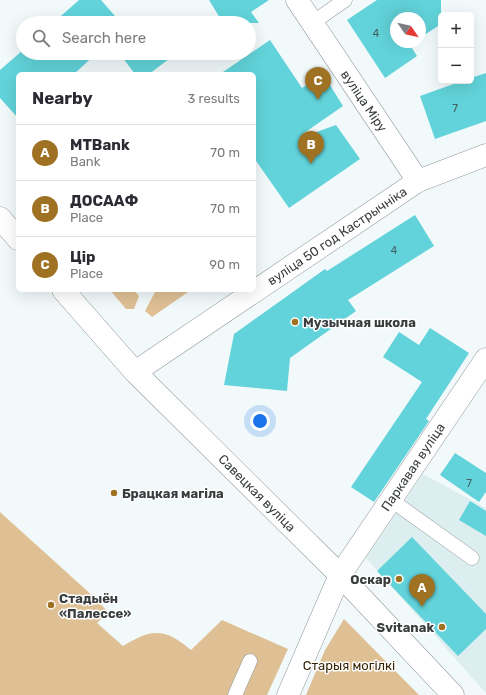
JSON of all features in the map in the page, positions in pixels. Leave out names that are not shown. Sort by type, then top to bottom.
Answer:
[{"type":"street","name":"вуліца Міру","points":[[297,0],[418,181]]},
{"type":"street","name":"вуліца 50 год Кастрычніка","points":[[256,291],[418,181],[486,155]]},
{"type":"street","points":[[0,218],[16,236]]},
{"type":"street","name":"Савецкая вуліца","points":[[65,292],[136,372],[340,575],[453,695]]},
{"type":"street","name":"вуліца 50 год Кастрычніка","points":[[136,372],[254,292]]},
{"type":"street","name":"Паркавая вуліца","points":[[288,695],[340,575],[486,359]]},
{"type":"lane","points":[[312,23],[345,0]]},
{"type":"lane","points":[[391,500],[472,558]]},
{"type":"lane","points":[[235,695],[250,661]]},
{"type":"shaded area","points":[[423,474],[486,508],[486,693],[366,558]]},
{"type":"green space","points":[[112,292],[136,292],[139,296],[134,309],[126,309]]},
{"type":"green space","points":[[155,292],[188,292],[152,317],[145,311]]},
{"type":"green space","name":"Стадыён «Палессе»","points":[[0,512],[95,598],[108,612],[97,623],[123,646],[142,636],[158,633],[166,634],[191,650],[222,620],[288,649],[267,695],[0,695]]},
{"type":"green space","name":"Старыя могілкі","points":[[344,619],[419,695],[306,695],[325,650]]},
{"type":"building","points":[[79,0],[101,0],[115,16],[61,16]]},
{"type":"building","points":[[209,0],[269,0],[251,12],[254,16],[219,16]]},
{"type":"building","points":[[377,0],[441,0],[441,12],[438,12],[438,26],[426,34],[426,12],[390,12],[390,48],[412,48],[417,56],[385,78],[347,20]]},
{"type":"building","points":[[270,40],[302,88],[323,74],[343,106],[304,133],[305,136],[336,125],[360,159],[289,208],[256,161],[256,72],[223,72],[241,60],[256,60],[256,50]]},
{"type":"building","points":[[16,56],[16,60],[89,60],[76,72],[16,72],[16,116],[0,98],[0,70]]},
{"type":"building","points":[[124,60],[168,60],[152,72],[133,72]]},
{"type":"building","points":[[486,73],[486,121],[435,139],[420,96],[454,84],[474,84],[474,77]]},
{"type":"building","name":"Музычная школа","points":[[415,215],[434,246],[348,300],[356,311],[290,358],[287,391],[224,385],[234,334],[325,269],[327,271]]},
{"type":"building","points":[[430,328],[469,353],[426,419],[429,421],[374,502],[351,487],[422,382],[383,357],[399,332],[419,345]]},
{"type":"building","points":[[455,453],[486,473],[486,492],[479,502],[440,475]]},
{"type":"building","points":[[470,501],[486,511],[486,536],[459,520]]},
{"type":"building","points":[[412,537],[486,614],[486,629],[458,656],[377,571]]},
{"type":"place","name":"Цір","points":[[318,100]]},
{"type":"place","name":"ДОСААФ","points":[[311,164]]},
{"type":"place","name":"Музычная школа","points":[[295,322]]},
{"type":"place","name":"Брацкая магіла","points":[[114,493]]},
{"type":"place","name":"Оскар","points":[[399,579]]},
{"type":"place","name":"Стадыён «Палессе»","points":[[51,605]]},
{"type":"place","name":"MTBank","points":[[422,607]]},
{"type":"place","name":"Svitanak","points":[[442,627]]}]
